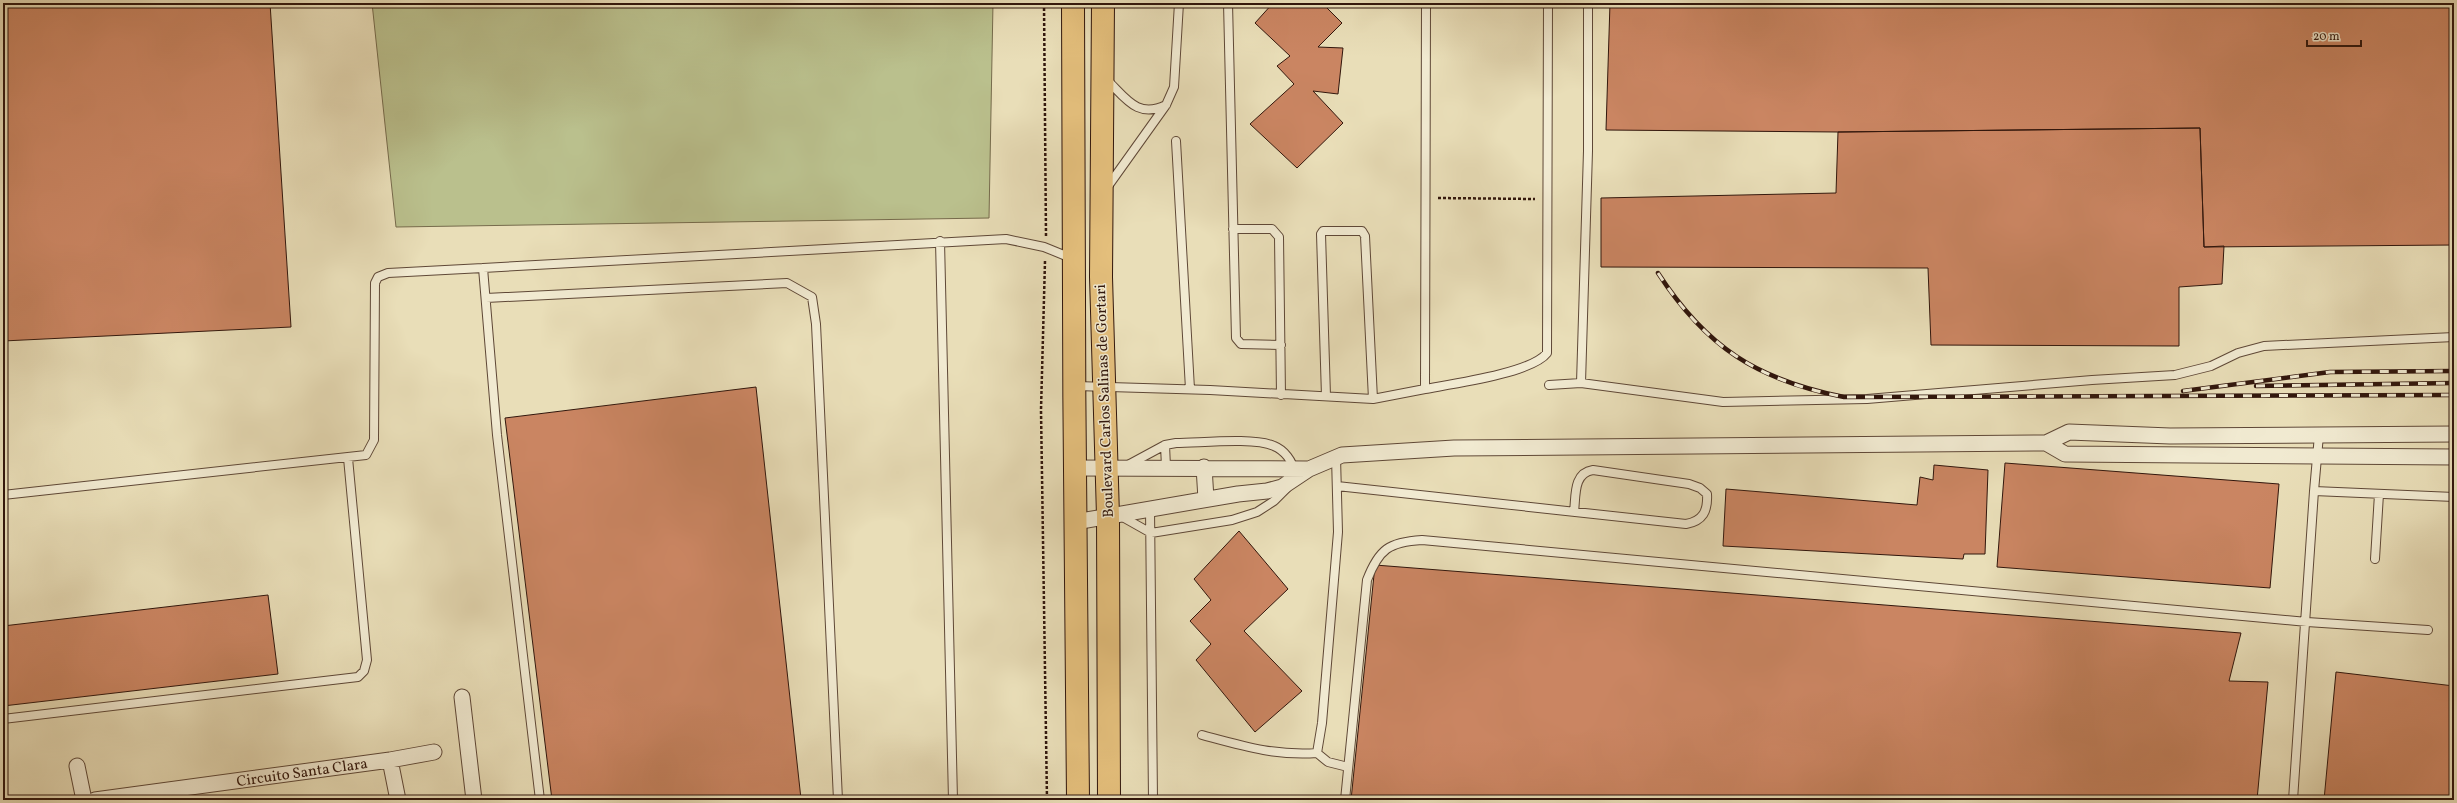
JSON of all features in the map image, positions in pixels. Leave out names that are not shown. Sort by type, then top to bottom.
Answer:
[{"type":"main road","name":"Boulevard Carlos Salinas de Gortari","points":[[1073,3],[1073,259],[1076,386],[1074,468],[1078,800]]},
{"type":"main road","name":"Boulevard Carlos Salinas de Gortari","points":[[1103,3],[1100,277],[1105,387],[1116,467],[1113,515],[1109,800]]},
{"type":"street","points":[[1075,522],[1206,499],[1267,491],[1294,474],[1336,457],[1361,453],[1454,448],[2046,443],[2069,432],[2170,436],[2454,434]]},
{"type":"street","points":[[2046,443],[2065,454],[2454,457]]},
{"type":"street","points":[[1074,468],[1204,467],[1294,474]]},
{"type":"street","points":[[1204,467],[1206,499]]},
{"type":"street","points":[[462,697],[474,800]]},
{"type":"street","name":"Circuito Santa Clara","points":[[95,800],[390,760],[434,752]]},
{"type":"street","points":[[390,760],[398,800]]},
{"type":"street","points":[[77,766],[84,800]]},
{"type":"lane","points":[[1102,195],[1166,105],[1174,87],[1179,3]]},
{"type":"lane","points":[[1228,3],[1236,341],[1242,344],[1281,346]]},
{"type":"lane","points":[[1425,390],[1426,3]]},
{"type":"lane","points":[[1076,386],[1190,389],[1373,399],[1425,390],[1514,370],[1543,358],[1547,353],[1548,3]]},
{"type":"lane","points":[[1580,383],[1588,151],[1588,3]]},
{"type":"lane","points":[[1103,76],[1140,109],[1147,111],[1166,105]]},
{"type":"lane","points":[[1176,141],[1190,389]]},
{"type":"lane","points":[[1233,229],[1268,228],[1278,233],[1281,395]]},
{"type":"lane","points":[[1326,396],[1322,234],[1323,230],[1356,230],[1362,231],[1365,236],[1373,399]]},
{"type":"lane","points":[[3,495],[366,455],[374,440],[375,283],[378,278],[388,273],[940,241],[1011,239],[1046,248],[1073,259]]},
{"type":"lane","points":[[940,241],[953,800]]},
{"type":"lane","points":[[483,268],[497,435],[540,800]]},
{"type":"lane","points":[[486,298],[788,283],[812,297],[816,324],[838,800]]},
{"type":"lane","points":[[1549,385],[1580,383],[1723,402],[1867,399],[2092,380],[2175,375],[2210,366],[2238,353],[2264,346],[2454,337]]},
{"type":"lane","points":[[2293,800],[2318,435]]},
{"type":"lane","points":[[1113,515],[1151,534],[1232,520],[1257,512],[1274,501],[1294,474],[1281,450],[1264,443],[1176,443],[1165,445],[1116,467]]},
{"type":"lane","points":[[1165,445],[1166,467]]},
{"type":"lane","points":[[1317,753],[1322,723],[1338,532],[1336,457]]},
{"type":"lane","points":[[3,719],[358,677],[364,671],[367,660],[348,458]]},
{"type":"lane","points":[[1337,486],[1574,512],[1686,524],[1696,522],[1705,514],[1707,505],[1706,494],[1700,488],[1689,484],[1593,470],[1585,472],[1580,476],[1574,512]]},
{"type":"lane","points":[[2314,491],[2454,497]]},
{"type":"lane","points":[[2375,559],[2379,494]]},
{"type":"lane","points":[[1150,509],[1153,800]]},
{"type":"lane","points":[[1345,800],[1367,580],[1375,561],[1386,547],[1405,541],[1446,542],[2306,622],[2428,630]]},
{"type":"lane","points":[[1202,735],[1268,752],[1292,755],[1317,753],[1328,762],[1348,767]]},
{"type":"path","points":[[1044,3],[1046,248],[1041,410],[1047,800]]},
{"type":"path","points":[[1426,198],[1548,200]]},
{"type":"green space","points":[[372,3],[993,3],[989,218],[396,227]]},
{"type":"building","points":[[3,3],[270,3],[291,327],[3,341]]},
{"type":"building","points":[[1273,3],[1322,3],[1342,23],[1318,47],[1343,48],[1338,94],[1313,91],[1343,123],[1297,168],[1250,124],[1294,84],[1277,66],[1290,56],[1255,23]]},
{"type":"building","points":[[1610,3],[2454,3],[2454,245],[2204,247],[2200,128],[1838,132],[1606,130]]},
{"type":"building","points":[[2200,128],[2204,247],[2224,246],[2222,284],[2179,287],[2179,346],[1931,345],[1928,268],[1601,267],[1601,198],[1836,193],[1838,132]]},
{"type":"building","points":[[756,387],[801,799],[552,800],[505,418]]},
{"type":"building","points":[[2005,463],[2279,484],[2270,588],[1997,567]]},
{"type":"building","points":[[1934,465],[1988,470],[1985,554],[1964,554],[1963,559],[1723,546],[1726,489],[1917,505],[1920,477],[1933,480]]},
{"type":"building","points":[[1239,531],[1288,589],[1244,631],[1302,691],[1255,732],[1196,660],[1211,644],[1190,621],[1211,600],[1194,579]]},
{"type":"building","points":[[1375,565],[2241,633],[2229,681],[2268,682],[2257,800],[1351,800]]},
{"type":"building","points":[[268,595],[278,674],[3,706],[3,626]]},
{"type":"building","points":[[2336,672],[2454,686],[2454,800],[2324,800]]},
{"type":"railway","points":[[1658,273],[1676,299],[1695,321],[1715,340],[1736,356],[1760,370],[1785,381],[1813,390],[1844,397],[2454,395]]},
{"type":"railway","points":[[2183,391],[2330,372],[2454,371]]},
{"type":"railway","points":[[2256,386],[2454,383]]}]
